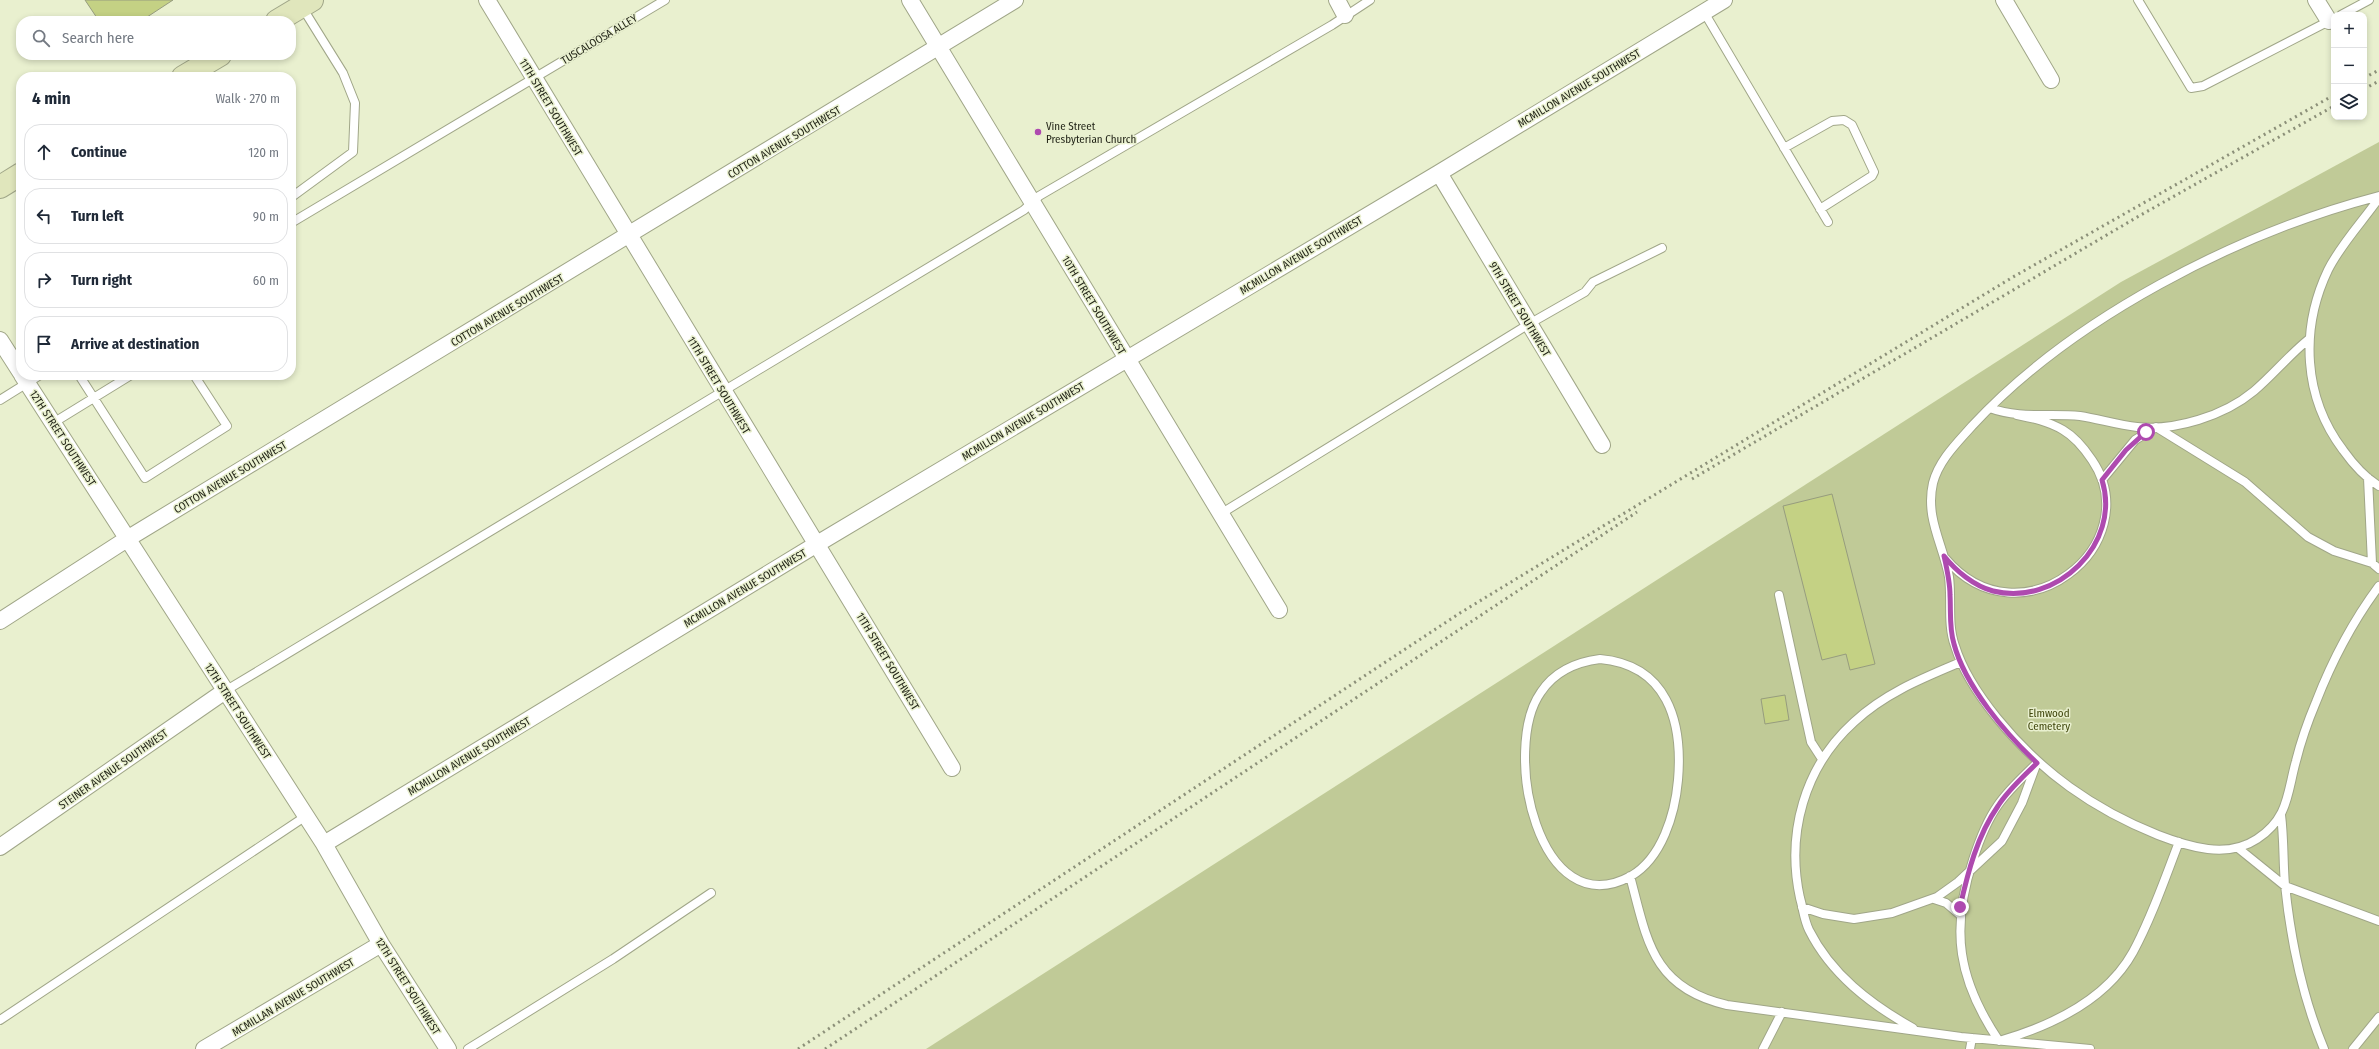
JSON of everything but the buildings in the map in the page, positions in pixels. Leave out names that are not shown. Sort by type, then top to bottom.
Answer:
[{"type":"street","name":"11TH STREET SOUTHWEST","points":[[487,0],[721,390],[817,544],[952,768]]},
{"type":"street","name":"10TH STREET SOUTHWEST","points":[[910,0],[1126,359],[1222,513],[1279,610]]},
{"type":"street","name":"COTTON AVENUE SOUTHWEST","points":[[0,621],[127,539],[939,48],[1015,0]]},
{"type":"street","points":[[1337,0],[1345,15]]},
{"type":"street","name":"MCMILLON AVENUE SOUTHWEST","points":[[324,844],[817,544],[1439,173],[1724,0]]},
{"type":"street","points":[[2004,0],[2051,80]]},
{"type":"street","points":[[2316,0],[2331,14]]},
{"type":"street","points":[[285,16],[307,3]]},
{"type":"street","points":[[191,72],[212,60]]},
{"type":"street","name":"9TH STREET SOUTHWEST","points":[[1439,173],[1602,445]]},
{"type":"street","points":[[0,187],[16,177]]},
{"type":"street","name":"12TH STREET SOUTHWEST","points":[[0,340],[16,361]]},
{"type":"street","name":"12TH STREET SOUTHWEST","points":[[30,380],[53,423],[324,844],[381,944],[448,1049]]},
{"type":"street","name":"STEINER AVENUE SOUTHWEST","points":[[0,847],[225,691]]},
{"type":"street","name":"MCMILLAN AVENUE SOUTHWEST","points":[[204,1049],[381,944]]},
{"type":"lane","name":"TUSCALOOSA ALLEY","points":[[296,221],[665,0]]},
{"type":"lane","points":[[225,691],[721,390],[744,380],[819,332],[1024,210],[1040,196],[1332,25],[1345,15],[1370,0]]},
{"type":"lane","points":[[2138,0],[2191,88],[2203,86],[2331,20]]},
{"type":"lane","points":[[2346,12],[2369,0]]},
{"type":"lane","points":[[296,194],[354,152],[355,103],[343,73],[307,3]]},
{"type":"lane","points":[[1704,12],[1828,222]]},
{"type":"lane","points":[[1784,148],[1832,120],[1844,120],[1852,125],[1874,172],[1872,176],[1820,209]]},
{"type":"lane","points":[[2379,197],[2329,268],[2315,304],[2309,339],[2311,378],[2320,410],[2337,443],[2358,469],[2379,486]]},
{"type":"lane","points":[[2379,197],[2286,226],[2244,244],[2150,290],[2039,364],[1990,408],[1943,460],[1933,483],[1930,508],[1932,521],[1944,556],[1949,577],[1951,630],[1954,645],[1961,662],[1986,704],[2037,763],[2089,802],[2137,826],[2179,842],[2206,849],[2222,850],[2238,848],[2255,841],[2264,834],[2281,815],[2287,804],[2300,746],[2318,697],[2348,632],[2379,586]]},
{"type":"lane","points":[[1222,513],[1529,324],[1585,292],[1592,282],[1662,248]]},
{"type":"lane","points":[[2016,414],[2081,416],[2137,427],[2156,427],[2190,421],[2237,402],[2252,393],[2291,353],[2309,339]]},
{"type":"lane","points":[[0,400],[23,380]]},
{"type":"lane","points":[[82,380],[145,478],[227,426],[197,380]]},
{"type":"lane","points":[[53,423],[123,380]]},
{"type":"lane","points":[[1944,556],[1963,575],[1992,591],[2020,593],[2050,586],[2073,572],[2090,552],[2096,541],[2105,511],[2105,489],[2098,470],[2076,439],[2063,430],[2046,422],[1990,408]]},
{"type":"lane","points":[[2102,480],[2135,440],[2156,427]]},
{"type":"lane","points":[[2156,427],[2262,494],[2308,537],[2334,551],[2372,563],[2379,569]]},
{"type":"lane","points":[[2368,478],[2372,563]]},
{"type":"lane","points":[[1779,595],[1812,742],[1822,759]]},
{"type":"lane","points":[[1614,660],[1639,670],[1660,688],[1673,715],[1679,765],[1672,812],[1654,854],[1647,864],[1630,876],[1609,883],[1596,884],[1584,881],[1562,868],[1543,841],[1529,801],[1526,751],[1534,703],[1541,691],[1561,672],[1585,661],[1614,660]]},
{"type":"lane","points":[[1918,1031],[1875,1006],[1841,975],[1817,943],[1809,928],[1802,907],[1795,867],[1796,834],[1804,799],[1822,759],[1852,722],[1868,709],[1907,686],[1961,662]]},
{"type":"lane","points":[[1999,1041],[1975,1001],[1967,979],[1959,928],[1959,914],[1969,871],[1980,840],[1998,805],[2037,763]]},
{"type":"lane","points":[[1802,907],[1823,914],[1854,919],[1892,914],[1934,899],[1993,850],[2008,831],[2022,803],[2037,763]]},
{"type":"lane","points":[[2281,815],[2285,886],[2297,969],[2306,1002],[2324,1049]]},
{"type":"lane","points":[[0,1020],[306,816]]},
{"type":"lane","points":[[1999,1041],[2027,1032],[2060,1018],[2082,1005],[2112,979],[2133,953],[2179,842]]},
{"type":"lane","points":[[2238,848],[2285,886],[2379,921]]},
{"type":"lane","points":[[1630,876],[1652,954],[1669,975],[1684,988],[1704,999],[1782,1012],[1972,1038],[2090,1049]]},
{"type":"lane","points":[[468,1049],[613,959],[711,893]]},
{"type":"lane","points":[[1934,899],[1946,903],[1959,914]]},
{"type":"lane","points":[[1763,1049],[1782,1012]]},
{"type":"lane","points":[[2352,1049],[2379,1017]]},
{"type":"lane","points":[[1970,1049],[1972,1038]]},
{"type":"green space","name":"Elmwood Cemetery","points":[[2379,142],[2379,1049],[926,1049],[2121,282]]},
{"type":"railway","points":[[2367,76],[2379,70]]},
{"type":"railway","points":[[2367,87],[2379,81]]},
{"type":"railway","points":[[798,1049],[1460,613],[2013,277],[2331,97]]},
{"type":"railway","points":[[1692,479],[2139,216],[2331,108]]},
{"type":"railway","points":[[825,1049],[1637,512]]},
{"type":"place","name":"Vine Street Presbyterian Church","points":[[1038,132]]},
{"type":"route","points":[[1960,907],[1969,871],[1987,824],[1998,805],[2010,790],[2037,763],[2005,728],[1986,704],[1961,662],[1954,645],[1951,630],[1949,577],[1944,556],[1952,566],[1963,575],[1992,591],[2020,593],[2036,591],[2063,580],[2073,572],[2090,552],[2101,529],[2105,505],[2105,489],[2102,480],[2135,440],[2146,432]]}]
